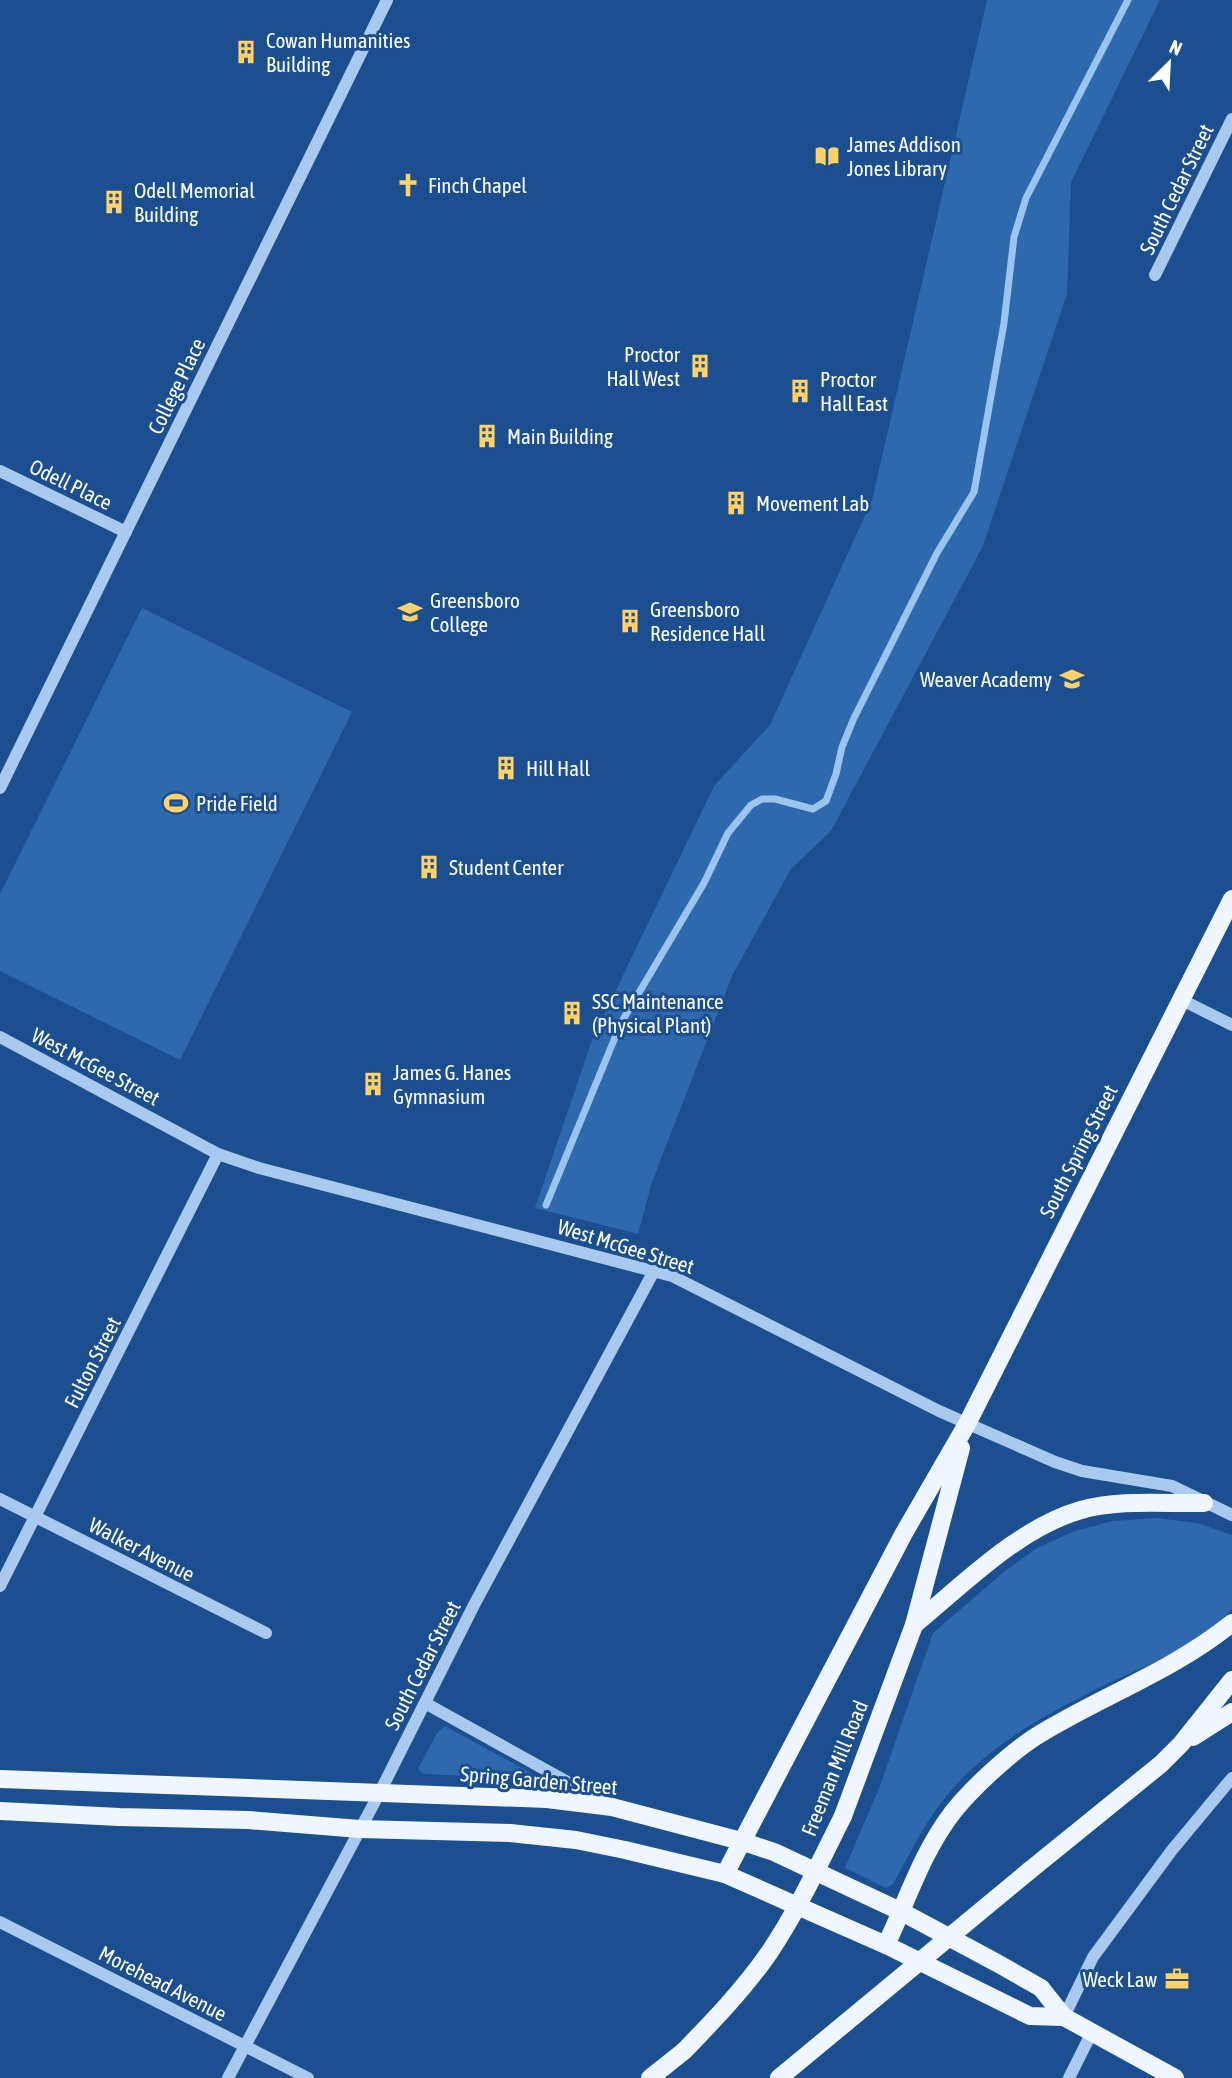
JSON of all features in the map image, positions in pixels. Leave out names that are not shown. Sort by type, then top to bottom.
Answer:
[{"type":"main road","name":"South Spring Street","points":[[967,1424],[1232,899]]},
{"type":"main road","name":"Freeman Mill Road","points":[[650,2078],[684,2051],[731,2001],[769,1953],[807,1889],[843,1816],[914,1625],[967,1424]]},
{"type":"main road","points":[[725,1874],[904,1533],[967,1424]]},
{"type":"main road","points":[[914,1625],[1031,1532],[1081,1510],[1120,1504],[1204,1503]]},
{"type":"main road","points":[[886,1945],[933,1843],[972,1790],[1033,1738],[1206,1644],[1232,1623]]},
{"type":"main road","points":[[779,2078],[1161,1764],[1181,1744],[1232,1680]]},
{"type":"main road","points":[[1181,1744],[1232,1712]]},
{"type":"main road","name":"Spring Garden Street","points":[[0,1780],[547,1799],[612,1807],[774,1852],[902,1912],[1041,1989],[1064,2017],[1175,2078]]},
{"type":"main road","name":"Spring Garden Street","points":[[0,1811],[248,1820],[360,1829],[510,1833],[576,1840],[725,1874],[886,1945],[1030,2016],[1064,2017]]},
{"type":"street","name":"College Place","points":[[0,788],[387,0]]},
{"type":"street","name":"South Cedar Street","points":[[1155,275],[1232,119]]},
{"type":"street","name":"Odell Place","points":[[0,471],[126,531]]},
{"type":"street","points":[[1180,999],[1232,1025]]},
{"type":"street","name":"West McGee Street","points":[[0,1037],[218,1154],[259,1168],[654,1271],[693,1285],[967,1424],[1055,1462],[1082,1471],[1172,1486],[1232,1515]]},
{"type":"street","name":"Fulton Street","points":[[0,1587],[218,1154]]},
{"type":"street","name":"South Cedar Street","points":[[228,2078],[380,1792],[474,1605],[654,1271]]},
{"type":"street","name":"Walker Avenue","points":[[0,1499],[266,1633]]},
{"type":"street","points":[[425,1703],[612,1807]]},
{"type":"street","points":[[1064,2017],[1094,1957],[1172,1850],[1232,1778]]},
{"type":"street","name":"Morehead Avenue","points":[[0,1922],[308,2078]]},
{"type":"street","points":[[1069,2078],[1092,2032]]},
{"type":"shaded area","points":[[987,0],[1160,0],[1071,182],[1067,294],[983,546],[831,831],[791,869],[732,976],[652,1182],[638,1234],[535,1208],[592,1040],[714,786],[770,725],[872,500]]},
{"type":"shaded area","name":"Pride Field","points":[[142,608],[352,712],[180,1060],[0,971],[0,894]]},
{"type":"shaded area","points":[[1157,1518],[1197,1523],[1232,1535],[1232,1609],[1204,1634],[1188,1644],[1056,1710],[989,1754],[950,1792],[933,1814],[893,1884],[886,1888],[845,1868],[880,1786],[933,1633],[1005,1571],[1037,1548],[1075,1531],[1113,1521]]},
{"type":"shaded area","points":[[445,1726],[535,1775],[531,1779],[424,1774],[418,1769],[437,1733]]},
{"type":"waterway","points":[[546,1205],[621,1023],[704,883],[728,833],[751,805],[762,799],[775,799],[813,809],[826,801],[842,747],[854,718],[937,553],[974,492],[1004,323],[1014,237],[1026,198],[1128,0]]},
{"type":"place","name":"Cowan Humanities Building","points":[[246,52]]},
{"type":"place","name":"James Addison Jones Library","points":[[827,156]]},
{"type":"place","name":"Finch Chapel","points":[[408,185]]},
{"type":"place","name":"Odell Memorial Building","points":[[114,202]]},
{"type":"place","name":"Proctor Hall West","points":[[700,366]]},
{"type":"place","name":"Proctor Hall East","points":[[800,391]]},
{"type":"place","name":"Main Building","points":[[487,436]]},
{"type":"place","name":"Movement Lab","points":[[736,503]]},
{"type":"place","name":"Greensboro College","points":[[410,612]]},
{"type":"place","name":"Greensboro Residence Hall","points":[[630,621]]},
{"type":"place","name":"Weaver Academy","points":[[1072,679]]},
{"type":"place","name":"Hill Hall","points":[[506,768]]},
{"type":"place","name":"Pride Field","points":[[176,803]]},
{"type":"place","name":"Student Center","points":[[429,867]]},
{"type":"place","name":"SSC Maintenance (Physical Plant)","points":[[572,1013]]},
{"type":"place","name":"James G. Hanes Gymnasium","points":[[373,1084]]},
{"type":"place","name":"Weck Law","points":[[1177,1979]]}]
